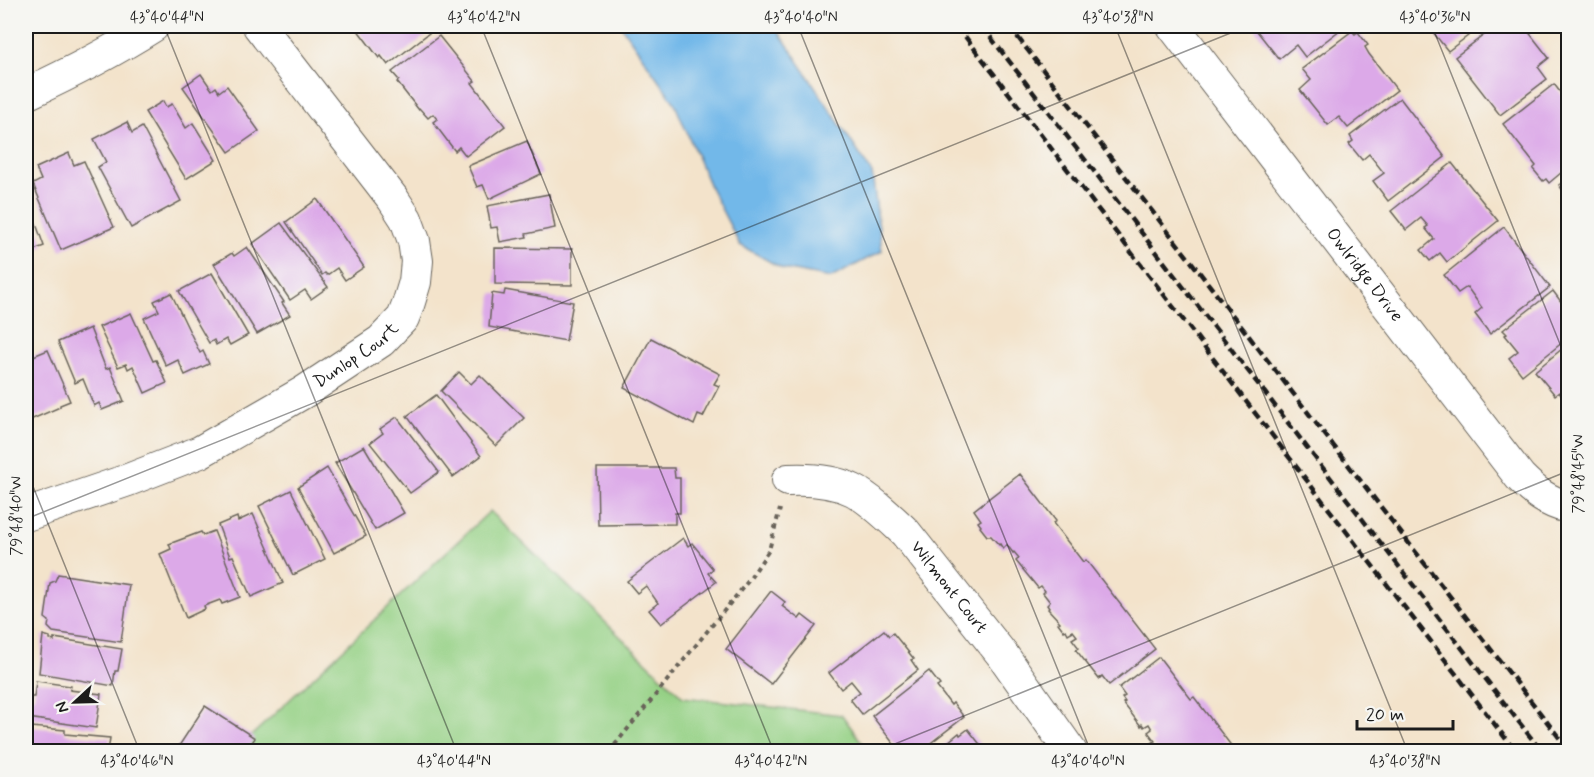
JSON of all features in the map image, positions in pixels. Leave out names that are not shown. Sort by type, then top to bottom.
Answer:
[{"type":"street","points":[[26,94],[132,40],[153,26]]},
{"type":"street","name":"Dunlop Court","points":[[26,515],[129,480],[200,452],[304,392],[381,341],[403,318],[414,282],[417,261],[414,242],[406,219],[259,26]]},
{"type":"street","name":"Owlridge Drive","points":[[1173,26],[1520,477],[1536,493],[1551,503],[1569,507]]},
{"type":"street","name":"Wilmont Court","points":[[788,480],[803,479],[853,490],[889,517],[904,532],[1004,657],[1071,752]]},
{"type":"path","points":[[609,752],[749,580],[769,550],[788,480]]},
{"type":"green space","points":[[490,511],[683,697],[842,715],[868,751],[234,752]]},
{"type":"water","points":[[621,26],[775,26],[872,173],[882,251],[831,278],[783,269],[740,245],[711,189],[674,102]]},
{"type":"building","points":[[357,26],[432,26],[434,29],[388,65],[381,56],[379,58]]},
{"type":"building","points":[[1253,26],[1345,26],[1305,57],[1296,45],[1279,59]]},
{"type":"building","points":[[1428,26],[1481,26],[1448,51]]},
{"type":"building","points":[[1496,26],[1506,26],[1511,32],[1524,26],[1549,58],[1538,67],[1547,79],[1500,115],[1455,57]]},
{"type":"building","points":[[1352,31],[1355,34],[1358,32],[1368,45],[1365,47],[1369,54],[1397,90],[1348,128],[1339,117],[1328,125],[1300,90],[1311,80],[1302,69]]},
{"type":"building","points":[[439,36],[475,81],[472,83],[505,126],[466,156],[459,147],[455,151],[433,122],[437,119],[433,114],[428,118],[419,110],[392,72]]},
{"type":"building","points":[[201,74],[212,90],[216,87],[219,92],[227,86],[259,131],[229,152],[183,87]]},
{"type":"building","points":[[1554,84],[1563,96],[1568,92],[1568,167],[1549,183],[1546,179],[1543,181],[1533,169],[1536,166],[1503,124]]},
{"type":"building","points":[[1400,98],[1445,157],[1388,201],[1373,181],[1384,173],[1369,154],[1362,160],[1349,144],[1353,141],[1350,136]]},
{"type":"building","points":[[163,101],[166,107],[172,104],[186,128],[193,123],[216,160],[186,179],[145,112]]},
{"type":"building","points":[[127,122],[132,133],[142,127],[181,201],[131,228],[98,167],[106,162],[94,139]]},
{"type":"building","points":[[527,141],[541,174],[489,199],[483,185],[477,187],[468,166]]},
{"type":"building","points":[[69,153],[74,165],[84,161],[114,227],[61,250],[33,184],[41,180],[36,168]]},
{"type":"building","points":[[1452,163],[1498,221],[1447,262],[1440,253],[1430,261],[1421,250],[1434,239],[1425,228],[1428,226],[1421,218],[1406,230],[1391,211]]},
{"type":"building","points":[[1568,178],[1568,198],[1559,185]]},
{"type":"building","points":[[549,194],[555,228],[526,234],[527,237],[500,242],[497,227],[491,228],[487,206]]},
{"type":"building","points":[[26,196],[44,246],[26,253]]},
{"type":"building","points":[[317,199],[364,267],[345,280],[337,268],[327,275],[325,273],[322,275],[286,222]]},
{"type":"building","points":[[281,223],[328,287],[311,299],[305,290],[290,300],[252,244]]},
{"type":"building","points":[[1504,227],[1550,287],[1490,334],[1475,314],[1482,308],[1467,287],[1458,293],[1444,275]]},
{"type":"building","points":[[247,247],[284,302],[282,303],[290,315],[257,334],[214,264],[232,253],[234,256]]},
{"type":"building","points":[[495,248],[572,249],[572,285],[495,284]]},
{"type":"building","points":[[212,273],[248,335],[230,345],[226,339],[216,345],[214,340],[209,343],[179,291]]},
{"type":"building","points":[[505,290],[573,302],[566,341],[489,327],[492,293],[504,295]]},
{"type":"building","points":[[1553,291],[1568,311],[1568,338],[1522,375],[1509,358],[1518,351],[1503,330]]},
{"type":"building","points":[[171,293],[200,353],[203,351],[209,364],[185,375],[178,360],[166,366],[144,318],[159,311],[154,301]]},
{"type":"building","points":[[131,313],[153,361],[156,360],[167,383],[145,393],[133,366],[128,369],[126,364],[118,367],[99,327]]},
{"type":"building","points":[[90,328],[106,369],[110,367],[124,401],[102,410],[99,403],[94,406],[83,379],[75,383],[58,342]]},
{"type":"building","points":[[651,338],[720,374],[714,384],[719,386],[703,417],[698,415],[694,425],[624,388]]},
{"type":"building","points":[[1568,344],[1568,405],[1559,392],[1555,395],[1535,371]]},
{"type":"building","points":[[48,350],[70,401],[28,421],[26,420],[26,359]]},
{"type":"building","points":[[459,372],[471,384],[480,375],[524,418],[496,446],[441,391]]},
{"type":"building","points":[[436,395],[481,456],[453,477],[407,416]]},
{"type":"building","points":[[397,417],[439,472],[410,493],[370,443],[383,433],[380,429]]},
{"type":"building","points":[[364,446],[404,513],[375,530],[335,463]]},
{"type":"building","points":[[327,468],[366,536],[334,553],[298,487]]},
{"type":"building","points":[[597,468],[674,468],[675,478],[680,478],[680,513],[675,513],[675,524],[598,525]]},
{"type":"building","points":[[1020,474],[1056,521],[1053,523],[1083,562],[1086,560],[1155,649],[1109,685],[1102,676],[1099,679],[1076,650],[1079,648],[1072,639],[1077,636],[1073,631],[1068,634],[1058,623],[1060,622],[1048,609],[1047,605],[1050,602],[1043,593],[1045,591],[1041,586],[1038,588],[1016,561],[1019,558],[1007,545],[1003,549],[980,527],[978,522],[981,520],[974,510]]},
{"type":"building","points":[[291,490],[325,559],[293,575],[259,506]]},
{"type":"building","points":[[253,514],[283,583],[251,597],[233,556],[230,557],[218,525],[237,517],[238,521]]},
{"type":"building","points":[[214,531],[240,597],[222,604],[220,600],[204,606],[205,609],[186,618],[160,554],[171,549],[169,544],[201,532],[203,535]]},
{"type":"building","points":[[683,538],[688,546],[692,543],[713,569],[708,573],[716,582],[661,624],[649,610],[658,603],[646,586],[637,593],[627,581]]},
{"type":"building","points":[[58,574],[129,585],[121,642],[53,632],[48,627],[49,621],[45,618],[50,583],[55,581]]},
{"type":"building","points":[[771,591],[785,602],[782,606],[799,619],[802,615],[816,626],[771,684],[726,649]]},
{"type":"building","points":[[884,630],[889,636],[893,633],[914,659],[911,660],[918,670],[862,714],[850,699],[860,692],[851,681],[841,689],[829,673]]},
{"type":"building","points":[[43,635],[54,641],[54,638],[122,649],[113,686],[39,673]]},
{"type":"building","points":[[1159,657],[1191,699],[1194,697],[1236,752],[1159,752],[1148,732],[1152,729],[1149,724],[1141,726],[1123,703],[1125,702],[1122,698],[1125,696],[1119,688]]},
{"type":"building","points":[[929,671],[940,685],[937,687],[964,717],[919,752],[900,752],[872,716]]},
{"type":"building","points":[[36,681],[71,686],[70,690],[101,694],[96,728],[28,718]]},
{"type":"building","points":[[205,706],[255,738],[246,752],[175,752]]},
{"type":"building","points":[[31,727],[65,730],[65,734],[110,738],[108,752],[32,752],[33,748],[29,748]]},
{"type":"building","points":[[968,729],[986,752],[936,752],[959,733],[960,735]]},
{"type":"railway","points":[[957,26],[1516,752]]},
{"type":"railway","points":[[982,26],[1542,752]]},
{"type":"railway","points":[[1009,26],[1568,749]]}]
